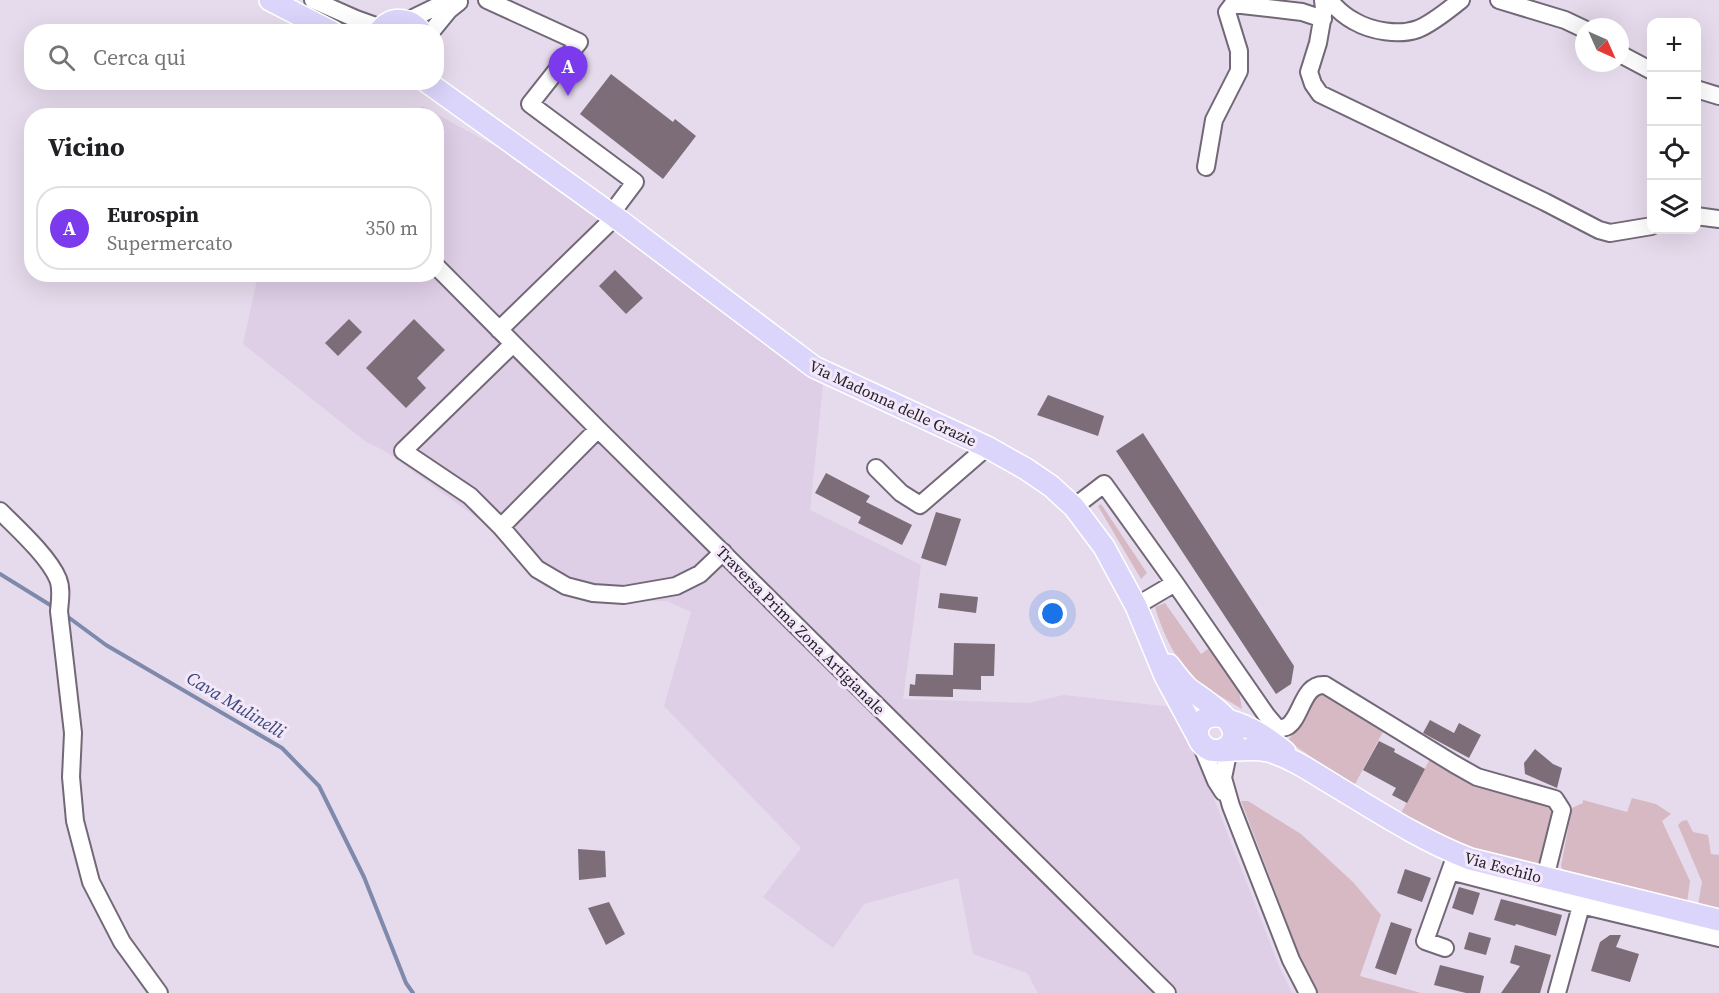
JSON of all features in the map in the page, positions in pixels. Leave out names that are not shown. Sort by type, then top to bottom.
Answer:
[{"type":"main road","points":[[269,0],[300,24]]},
{"type":"main road","points":[[269,0],[316,24]]},
{"type":"main road","points":[[389,24],[394,21],[406,24]]},
{"type":"main road","points":[[444,82],[554,174]]},
{"type":"main road","points":[[438,90],[554,174]]},
{"type":"main road","name":"Via Madonna delle Grazie","points":[[554,174],[613,215],[814,368],[987,447],[1051,486],[1074,507],[1104,547],[1136,606],[1165,676],[1215,745]]},
{"type":"main road","points":[[1155,650],[1187,687],[1226,718],[1233,729],[1232,739],[1215,745]]},
{"type":"main road","points":[[1212,715],[1226,718],[1265,736],[1305,768],[1269,752],[1215,745],[1197,731],[1202,721],[1212,715]]},
{"type":"main road","name":"Via Eschilo","points":[[1305,768],[1407,829],[1453,862],[1470,859],[1545,878],[1583,897],[1719,920]]},
{"type":"street","points":[[313,0],[367,24]]},
{"type":"street","points":[[417,24],[450,0]]},
{"type":"street","points":[[438,24],[461,0]]},
{"type":"street","points":[[487,0],[579,42],[530,104],[635,183],[613,215],[499,330]]},
{"type":"street","points":[[1323,0],[1323,18],[1309,72],[1320,94],[1599,230],[1610,233],[1647,227]]},
{"type":"street","points":[[1329,0],[1341,13],[1354,22],[1374,29],[1399,33],[1418,28],[1440,16],[1461,0]]},
{"type":"street","points":[[1499,0],[1575,25]]},
{"type":"street","points":[[1206,167],[1214,120],[1239,71],[1239,51],[1227,12],[1233,4],[1302,12],[1323,18]]},
{"type":"street","points":[[1629,59],[1647,68]]},
{"type":"street","points":[[1701,91],[1719,96]]},
{"type":"street","points":[[1701,217],[1719,219]]},
{"type":"street","name":"Traversa Prima Zona Artigianale","points":[[444,274],[1167,993]]},
{"type":"street","points":[[513,344],[404,451],[470,496],[501,527],[537,569],[566,586],[593,593],[624,595],[676,586],[700,574],[723,552]]},
{"type":"street","points":[[501,527],[598,429]]},
{"type":"street","points":[[876,468],[901,493],[920,505],[987,447]]},
{"type":"street","points":[[1074,507],[1104,484],[1278,729],[1288,726],[1311,689],[1319,684],[1325,685],[1477,777],[1555,799],[1562,810],[1545,878]]},
{"type":"street","points":[[0,511],[34,546],[58,579],[61,591],[59,611],[73,733],[71,777],[75,821],[91,882],[108,917],[122,942],[159,993]]},
{"type":"street","points":[[1136,606],[1175,583]]},
{"type":"street","points":[[1215,745],[1216,781],[1231,806]]},
{"type":"street","points":[[1215,745],[1231,806],[1291,960],[1308,993]]},
{"type":"street","points":[[1445,948],[1425,941],[1453,862],[1583,897],[1719,938]]},
{"type":"street","points":[[1557,993],[1583,897]]},
{"type":"shaded area","points":[[444,118],[504,151],[823,385],[810,510],[921,565],[903,699],[1029,703],[1064,695],[1172,707],[1211,791],[1279,966],[1292,993],[1038,993],[1027,973],[973,954],[958,878],[864,904],[833,948],[763,897],[801,848],[664,706],[691,612],[667,601],[597,602],[568,596],[545,587],[531,576],[485,524],[385,451],[366,442],[243,344],[256,282],[444,282]]},
{"type":"shaded area","points":[[1101,504],[1147,573],[1141,579],[1098,506]]},
{"type":"shaded area","points":[[1165,603],[1201,654],[1208,649],[1213,652],[1239,691],[1242,709],[1201,684],[1185,669],[1167,639],[1155,607]]},
{"type":"shaded area","points":[[1321,693],[1384,730],[1354,786],[1288,741],[1316,694]]},
{"type":"shaded area","points":[[1430,759],[1552,806],[1541,860],[1531,865],[1467,847],[1401,813]]},
{"type":"shaded area","points":[[1632,798],[1656,804],[1671,814],[1662,821],[1690,881],[1687,903],[1564,873],[1561,866],[1572,808],[1583,803],[1583,800],[1627,812]]},
{"type":"shaded area","points":[[1241,801],[1248,801],[1301,834],[1353,882],[1381,915],[1360,976],[1421,993],[1318,993],[1308,978]]},
{"type":"shaded area","points":[[1687,820],[1693,832],[1708,835],[1711,854],[1719,855],[1719,910],[1698,905],[1702,882],[1678,825]]},
{"type":"building","points":[[611,74],[673,122],[675,119],[696,136],[663,179],[580,114]]},
{"type":"building","points":[[615,270],[643,298],[626,314],[599,286]]},
{"type":"building","points":[[349,319],[362,332],[338,356],[325,343]]},
{"type":"building","points":[[414,319],[445,350],[417,378],[426,388],[406,408],[366,368]]},
{"type":"building","points":[[1048,395],[1104,416],[1098,436],[1037,415]]},
{"type":"building","points":[[1143,433],[1294,666],[1291,684],[1276,694],[1116,451]]},
{"type":"building","points":[[826,473],[870,496],[866,502],[912,525],[902,545],[858,523],[861,517],[815,493]]},
{"type":"building","points":[[936,512],[961,519],[946,566],[921,558]]},
{"type":"building","points":[[940,593],[978,597],[976,613],[938,608]]},
{"type":"building","points":[[954,643],[995,644],[994,676],[981,676],[981,690],[953,689],[953,697],[909,696],[910,684],[915,685],[916,674],[953,675]]},
{"type":"building","points":[[1430,720],[1454,733],[1459,723],[1481,735],[1469,758],[1423,733]]},
{"type":"building","points":[[1379,741],[1425,769],[1407,803],[1392,795],[1396,788],[1363,770]]},
{"type":"building","points":[[1535,749],[1553,764],[1562,768],[1557,788],[1525,774],[1524,763]]},
{"type":"building","points":[[578,849],[605,851],[606,877],[579,880]]},
{"type":"building","points":[[1405,869],[1431,878],[1422,902],[1397,893]]},
{"type":"building","points":[[1459,887],[1480,893],[1473,915],[1452,908]]},
{"type":"building","points":[[1501,899],[1562,915],[1556,936],[1494,920]]},
{"type":"building","points":[[609,902],[625,934],[606,945],[588,908]]},
{"type":"building","points":[[1391,922],[1412,929],[1396,975],[1375,968]]},
{"type":"building","points":[[1469,932],[1491,938],[1486,955],[1464,949]]},
{"type":"building","points":[[1610,935],[1621,935],[1616,947],[1639,954],[1630,982],[1591,971],[1600,942]]},
{"type":"building","points":[[1515,945],[1551,955],[1540,993],[1501,993],[1520,966],[1510,963]]},
{"type":"building","points":[[1440,965],[1484,976],[1480,993],[1466,993],[1434,985]]},
{"type":"waterway","name":"Cava Mulinelli","points":[[0,574],[55,608]]},
{"type":"waterway","name":"Cava Mulinelli","points":[[64,614],[106,645],[282,748],[319,786],[364,877],[406,983],[413,993]]},
{"type":"place","name":"Eurospin","points":[[568,96]]}]
